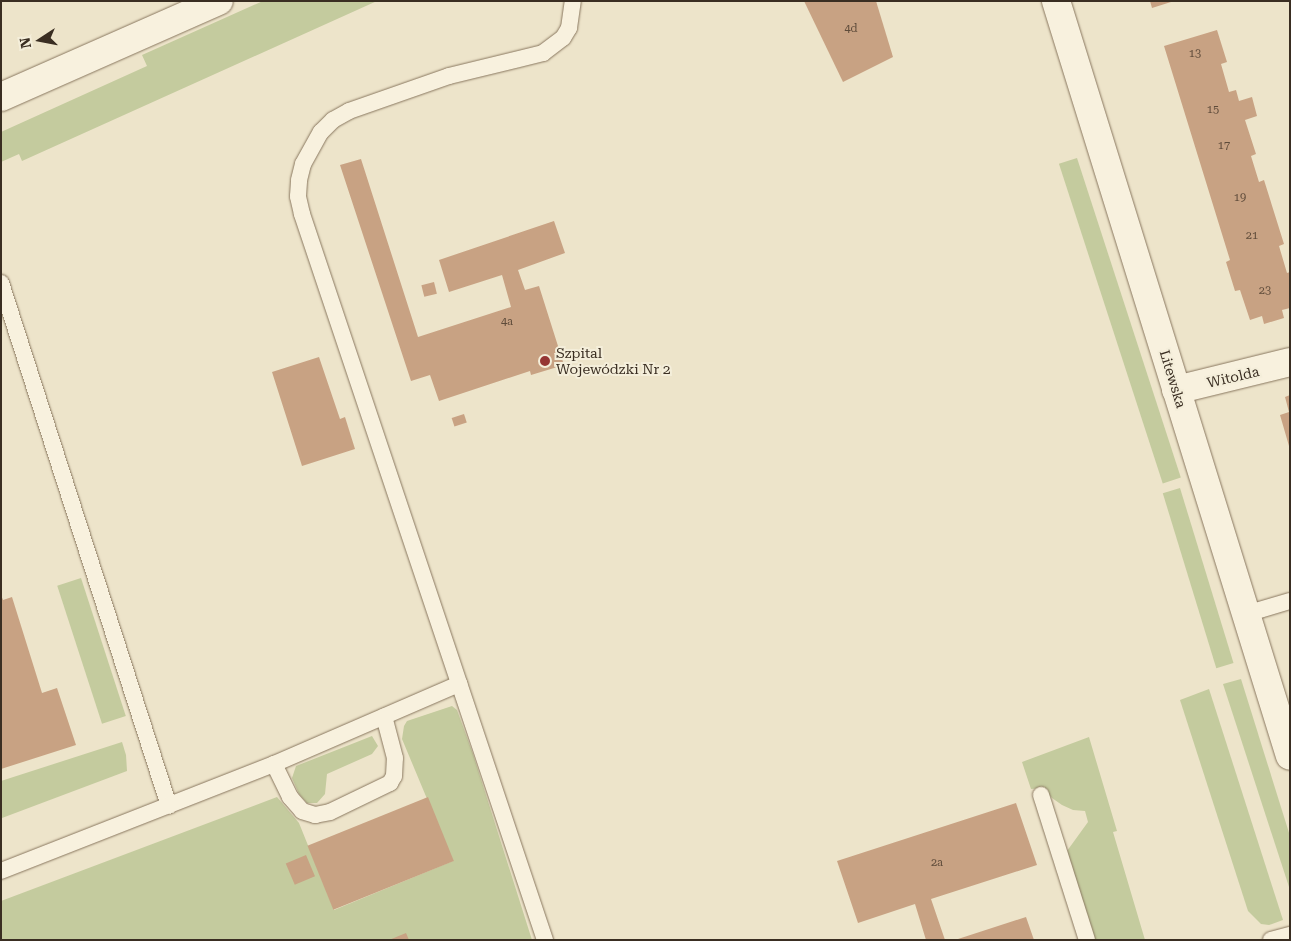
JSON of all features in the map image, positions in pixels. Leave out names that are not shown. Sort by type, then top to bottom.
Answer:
[{"type":"street","points":[[1,97],[218,1]]},
{"type":"street","name":"Litewska","points":[[1056,1],[1290,756]]},
{"type":"street","name":"Witolda","points":[[1176,390],[1290,362]]},
{"type":"lane","points":[[544,940],[302,214],[298,196],[303,164],[321,132],[333,120],[349,111],[449,76],[543,53],[563,38],[569,28],[573,1]]},
{"type":"lane","points":[[1,283],[169,806]]},
{"type":"lane","points":[[1246,614],[1290,601]]},
{"type":"lane","points":[[1,871],[274,764],[459,684]]},
{"type":"lane","points":[[274,764],[290,797],[302,810],[315,815],[330,812],[390,784],[394,776],[395,758],[384,716]]},
{"type":"lane","points":[[1041,795],[1087,940]]},
{"type":"lane","points":[[1271,940],[1290,935]]},
{"type":"green space","points":[[263,1],[377,1],[22,161],[19,154],[1,162],[1,132],[147,66],[142,55]]},
{"type":"green space","points":[[1077,158],[1181,478],[1163,483],[1059,164]]},
{"type":"green space","points":[[1180,488],[1234,663],[1216,668],[1163,493]]},
{"type":"green space","points":[[81,578],[126,716],[102,724],[57,586]]},
{"type":"green space","points":[[1241,679],[1290,836],[1290,890],[1223,684]]},
{"type":"green space","points":[[1209,689],[1283,920],[1269,925],[1261,924],[1248,911],[1180,700]]},
{"type":"green space","points":[[452,706],[457,710],[473,754],[532,940],[1,940],[1,901],[277,797],[299,823],[334,910],[453,861],[402,739],[404,726],[407,721]]},
{"type":"green space","points":[[372,736],[378,746],[372,754],[327,774],[325,794],[317,803],[307,803],[299,794],[292,778],[296,766]]},
{"type":"green space","points":[[1089,737],[1117,831],[1113,832],[1145,940],[1095,940],[1067,851],[1088,822],[1085,811],[1073,810],[1062,805],[1043,788],[1031,789],[1022,762]]},
{"type":"green space","points":[[122,742],[126,755],[127,771],[2,818],[1,781]]},
{"type":"building","points":[[804,1],[876,1],[893,57],[843,82]]},
{"type":"building","points":[[1150,1],[1171,1],[1171,2],[1152,8]]},
{"type":"building","points":[[1217,30],[1227,62],[1221,64],[1229,92],[1236,90],[1239,101],[1252,97],[1257,116],[1245,120],[1256,154],[1251,156],[1259,182],[1264,180],[1284,244],[1279,246],[1287,273],[1290,272],[1290,308],[1282,310],[1284,318],[1264,324],[1262,316],[1250,320],[1240,290],[1235,291],[1226,262],[1230,260],[1164,46]]},
{"type":"building","points":[[361,159],[418,337],[511,307],[502,275],[449,292],[439,260],[554,221],[565,253],[518,270],[525,290],[539,286],[564,365],[531,375],[530,371],[439,401],[430,375],[411,381],[340,165]]},
{"type":"building","points":[[434,282],[437,294],[424,297],[421,285]]},
{"type":"building","points":[[319,357],[340,419],[345,417],[355,449],[302,466],[272,372]]},
{"type":"building","points":[[570,367],[571,373],[568,374],[566,368]]},
{"type":"building","points":[[1290,395],[1289,446],[1280,415],[1289,412],[1285,397]]},
{"type":"building","points":[[464,414],[467,423],[454,427],[452,418]]},
{"type":"building","points":[[1,595],[3,600],[12,597],[42,693],[57,688],[76,745],[1,769]]},
{"type":"building","points":[[428,797],[454,861],[333,910],[307,846]]},
{"type":"building","points":[[1016,803],[1037,865],[931,899],[945,940],[926,940],[915,904],[858,923],[837,861]]},
{"type":"building","points":[[306,855],[315,876],[295,885],[286,864]]},
{"type":"building","points":[[1026,917],[1034,940],[958,940],[958,939]]},
{"type":"building","points":[[406,933],[409,940],[389,940]]},
{"type":"place","name":"Szpital Wojewódzki Nr 2","points":[[545,361]]}]
